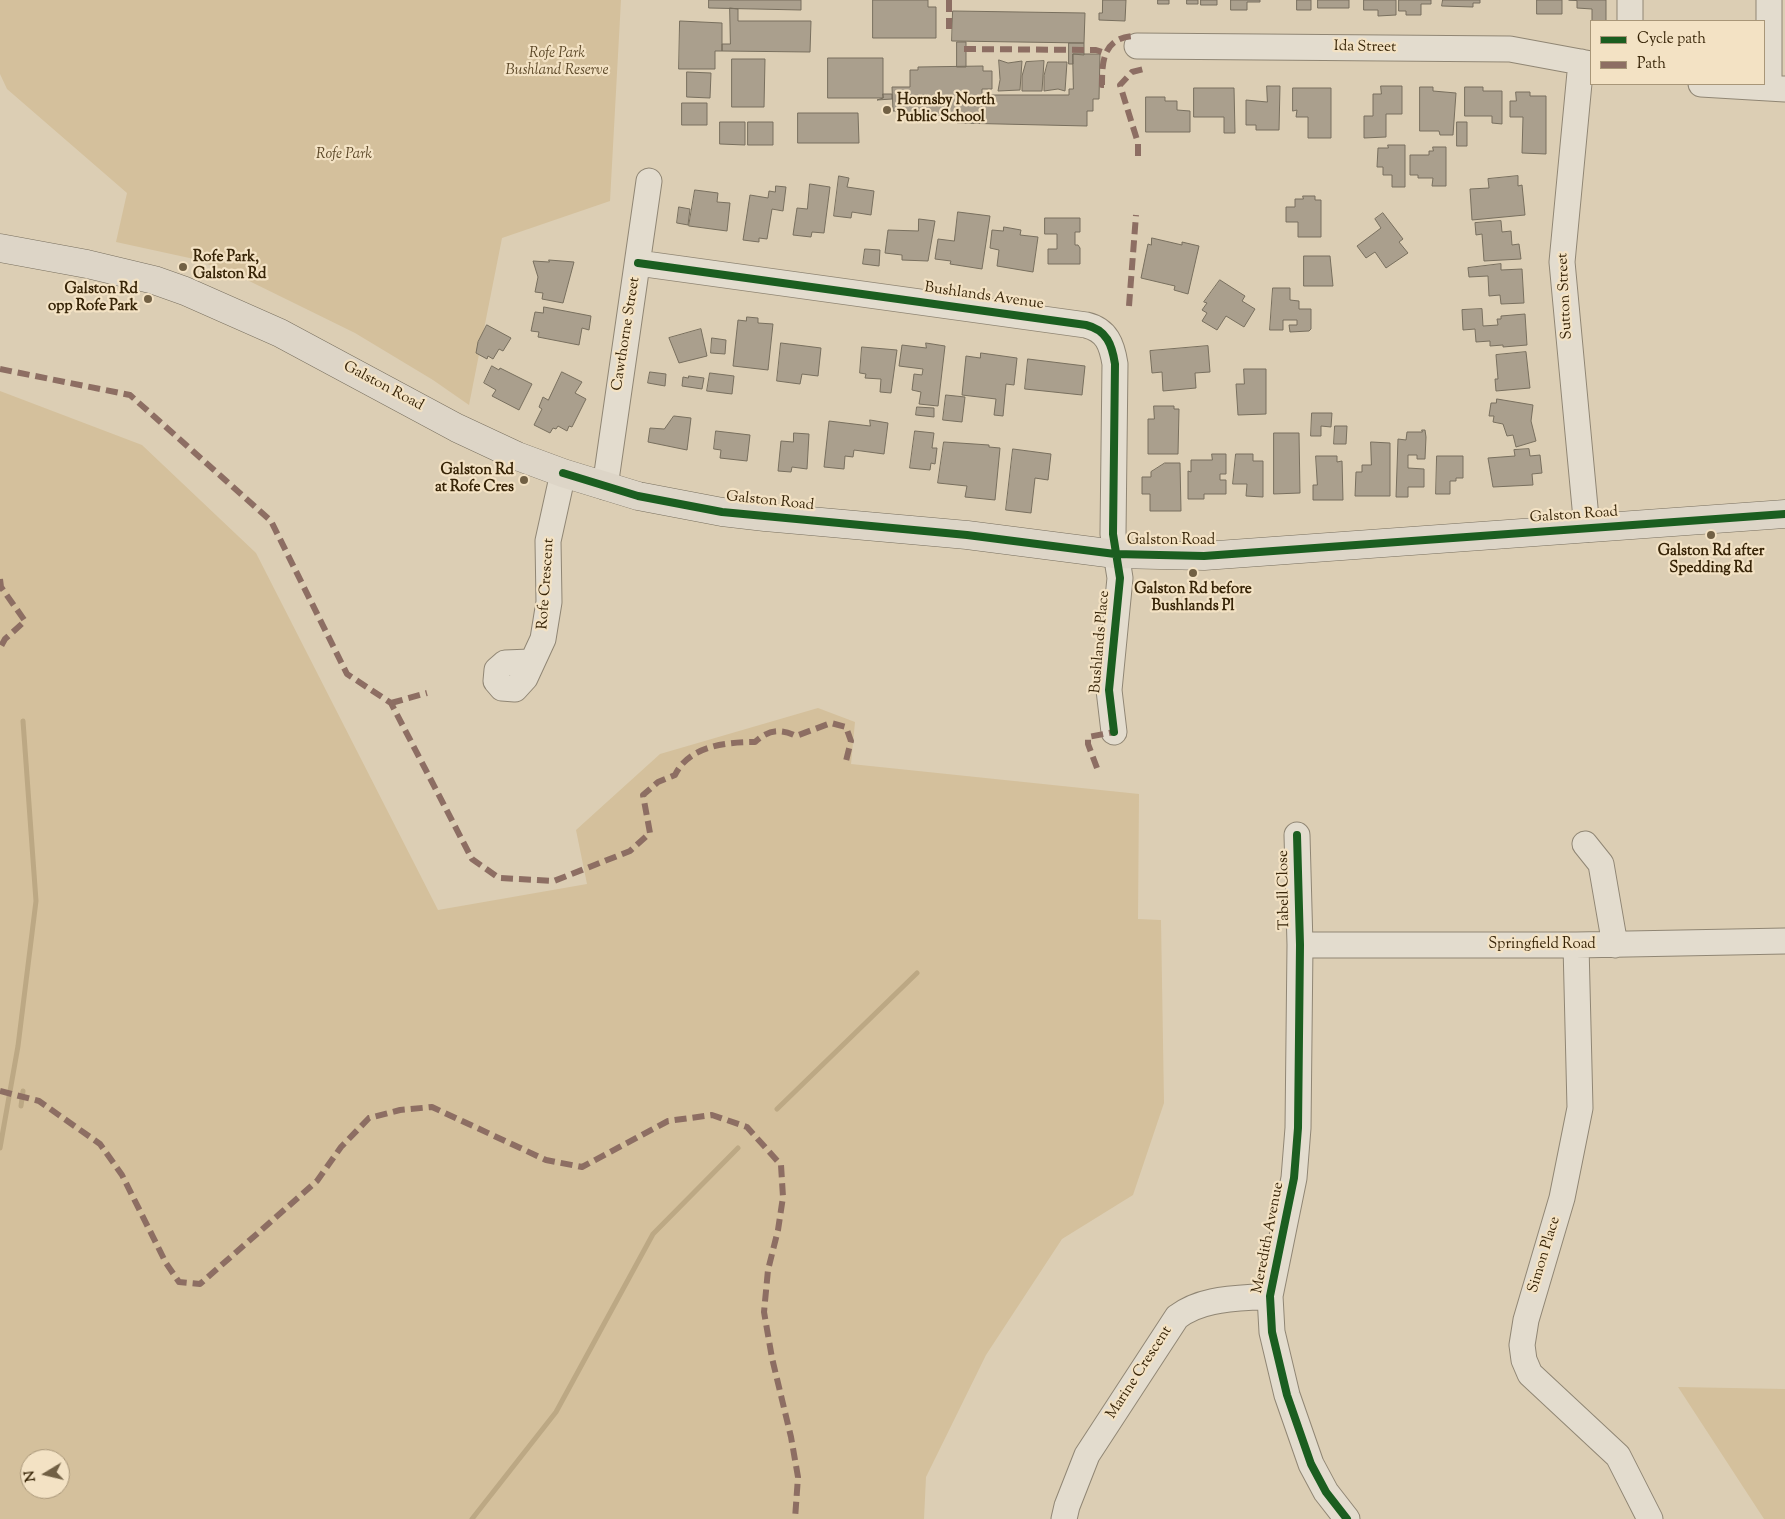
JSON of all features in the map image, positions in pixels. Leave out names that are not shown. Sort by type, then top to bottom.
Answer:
[{"type":"main road","name":"Galston Road","points":[[0,248],[87,264],[154,280],[185,291],[280,333],[457,428],[517,456],[604,487],[638,496],[722,512],[967,535],[1115,554],[1204,556],[1785,514]]},
{"type":"street","points":[[1630,0],[1630,20]]},
{"type":"street","points":[[1716,85],[1777,89],[1769,0]]},
{"type":"street","name":"Ida Street","points":[[1137,46],[1510,49],[1586,63]]},
{"type":"street","name":"Sutton Street","points":[[1586,63],[1562,262],[1587,529]]},
{"type":"street","name":"Cawthorne Street","points":[[604,487],[649,181]]},
{"type":"street","name":"Bushlands Avenue","points":[[638,263],[1086,325],[1100,330],[1111,344],[1115,364],[1113,534],[1115,554]]},
{"type":"street","name":"Rofe Crescent","points":[[530,662],[543,639],[549,602],[548,541],[563,473]]},
{"type":"street","name":"Bushlands Place","points":[[1114,732],[1109,690],[1120,578],[1115,554]]},
{"type":"street","name":"Tabell Close","points":[[1297,835],[1300,945]]},
{"type":"street","points":[[1585,844],[1601,864],[1615,945]]},
{"type":"street","name":"Springfield Road","points":[[1300,945],[1615,945],[1785,941]]},
{"type":"street","name":"Meredith Avenue","points":[[1300,945],[1297,1144],[1294,1178],[1270,1296],[1272,1332],[1290,1404],[1311,1464],[1326,1492],[1347,1519]]},
{"type":"street","name":"Simon Place","points":[[1576,945],[1580,1108],[1562,1198],[1526,1320],[1522,1344],[1524,1360],[1530,1374],[1618,1456],[1650,1519]]},
{"type":"street","name":"Marine Crescent","points":[[1064,1519],[1086,1455],[1177,1317],[1190,1307],[1198,1305],[1222,1300],[1270,1296]]},
{"type":"green space","name":"Rofe Park","points":[[0,0],[621,0],[610,201],[502,238],[469,405],[433,380],[355,333],[239,276],[194,259],[116,242],[127,193],[7,89],[0,74]]},
{"type":"green space","points":[[0,391],[142,445],[256,553],[438,910],[587,884],[576,830],[660,754],[818,708],[855,722],[851,764],[1139,794],[1138,919],[1161,920],[1164,1103],[1133,1195],[1062,1239],[986,1355],[926,1477],[924,1519],[0,1519]]},
{"type":"green space","points":[[1678,1387],[1785,1389],[1785,1519],[1764,1519]]},
{"type":"building","points":[[709,0],[801,0],[801,10],[709,8]]},
{"type":"building","points":[[873,0],[928,0],[928,7],[936,7],[936,38],[873,38]]},
{"type":"building","points":[[1103,0],[1126,0],[1125,21],[1099,20],[1099,13],[1102,13]]},
{"type":"building","points":[[1158,0],[1169,0],[1169,4],[1158,4]]},
{"type":"building","points":[[1187,0],[1198,0],[1198,4],[1187,4]]},
{"type":"building","points":[[1201,0],[1217,0],[1217,5],[1201,5]]},
{"type":"building","points":[[1231,0],[1260,0],[1260,2],[1247,2],[1247,10],[1231,10]]},
{"type":"building","points":[[1297,0],[1311,0],[1311,10],[1297,10]]},
{"type":"building","points":[[1318,0],[1349,0],[1349,8],[1318,8]]},
{"type":"building","points":[[1364,0],[1396,0],[1396,15],[1378,16],[1378,10],[1364,10]]},
{"type":"building","points":[[1399,0],[1431,0],[1431,4],[1421,4],[1421,15],[1406,15],[1406,11],[1399,11]]},
{"type":"building","points":[[1443,0],[1480,0],[1480,3],[1473,3],[1473,7],[1442,6]]},
{"type":"building","points":[[1537,0],[1562,0],[1562,14],[1537,14]]},
{"type":"building","points":[[1569,0],[1606,0],[1606,20],[1592,20],[1592,9],[1577,8],[1577,1]]},
{"type":"building","points":[[730,8],[738,9],[738,21],[811,21],[810,52],[722,51],[722,44],[730,44]]},
{"type":"building","points":[[953,11],[1085,13],[1084,43],[952,41]]},
{"type":"building","points":[[680,21],[722,23],[722,51],[715,51],[715,69],[679,69]]},
{"type":"building","points":[[957,42],[966,42],[966,67],[957,67]]},
{"type":"building","points":[[1069,43],[1084,43],[1084,55],[1073,54],[1073,64],[1069,64]]},
{"type":"building","points":[[1073,54],[1100,54],[1099,99],[1093,99],[1093,111],[1087,111],[1087,126],[957,123],[957,116],[901,115],[901,111],[893,111],[892,87],[910,87],[910,70],[918,70],[918,67],[983,66],[983,71],[992,71],[992,89],[982,89],[982,95],[1069,95],[1069,89],[1073,89]]},
{"type":"building","points":[[828,58],[883,58],[883,98],[828,98]]},
{"type":"building","points":[[732,59],[765,59],[764,107],[732,107]]},
{"type":"building","points":[[999,60],[1008,63],[1022,61],[1020,90],[998,91],[1000,80]]},
{"type":"building","points":[[1044,61],[1042,91],[1022,91],[1022,76],[1026,62]]},
{"type":"building","points":[[1048,62],[1067,62],[1065,91],[1058,89],[1044,91],[1044,76]]},
{"type":"building","points":[[687,72],[711,73],[710,98],[687,97]]},
{"type":"building","points":[[1267,86],[1280,86],[1279,130],[1256,130],[1256,125],[1246,125],[1246,100],[1267,102]]},
{"type":"building","points":[[1381,86],[1402,86],[1402,114],[1386,114],[1386,137],[1364,138],[1364,116],[1373,116],[1373,94],[1381,94]]},
{"type":"building","points":[[1420,87],[1433,87],[1433,91],[1456,93],[1453,135],[1440,135],[1439,131],[1420,131]]},
{"type":"building","points":[[1465,87],[1483,87],[1483,91],[1502,91],[1502,124],[1492,123],[1492,116],[1465,116]]},
{"type":"building","points":[[1194,88],[1234,88],[1235,133],[1224,133],[1224,117],[1194,117]]},
{"type":"building","points":[[1293,88],[1331,88],[1331,138],[1308,138],[1308,117],[1296,117],[1297,110],[1293,111]]},
{"type":"building","points":[[1516,92],[1530,92],[1530,96],[1546,96],[1546,154],[1522,153],[1523,117],[1510,117],[1510,101],[1516,101]]},
{"type":"building","points":[[883,94],[892,94],[892,99],[877,100],[883,98]]},
{"type":"building","points":[[1146,97],[1165,97],[1165,101],[1177,101],[1177,110],[1190,111],[1190,132],[1146,132]]},
{"type":"building","points":[[682,103],[707,103],[707,125],[682,125]]},
{"type":"building","points":[[798,113],[858,113],[859,143],[798,143]]},
{"type":"building","points":[[720,122],[745,122],[745,145],[720,144]]},
{"type":"building","points":[[748,122],[773,122],[773,145],[748,145]]},
{"type":"building","points":[[1457,122],[1467,122],[1467,146],[1457,146]]},
{"type":"building","points":[[1388,145],[1405,145],[1405,187],[1392,187],[1392,175],[1383,175],[1383,167],[1377,167],[1378,148],[1388,148]]},
{"type":"building","points":[[1433,147],[1446,147],[1446,186],[1432,186],[1433,178],[1418,178],[1418,175],[1410,175],[1410,155],[1429,155],[1429,151],[1433,151]]},
{"type":"building","points":[[839,176],[849,178],[847,187],[874,191],[871,215],[852,212],[851,218],[834,216]]},
{"type":"building","points":[[1518,176],[1518,186],[1522,185],[1525,215],[1472,220],[1470,189],[1489,188],[1488,179]]},
{"type":"building","points":[[810,184],[830,187],[824,233],[812,232],[811,237],[793,235],[797,208],[807,209]]},
{"type":"building","points":[[776,186],[786,187],[783,211],[772,209],[767,239],[759,238],[759,242],[743,240],[750,195],[768,198],[769,191],[775,192]]},
{"type":"building","points":[[695,190],[718,193],[717,202],[730,203],[727,231],[689,226]]},
{"type":"building","points":[[1303,196],[1315,196],[1315,200],[1321,200],[1321,237],[1298,237],[1298,222],[1286,222],[1286,207],[1295,207],[1295,199],[1303,199]]},
{"type":"building","points":[[679,207],[690,209],[688,225],[677,223]]},
{"type":"building","points":[[958,212],[990,216],[982,269],[950,264],[951,261],[935,259],[938,239],[954,241]]},
{"type":"building","points":[[1383,213],[1403,239],[1399,242],[1408,253],[1386,268],[1375,252],[1366,258],[1357,246],[1381,228],[1375,219]]},
{"type":"building","points":[[1045,218],[1080,218],[1080,232],[1075,232],[1075,245],[1078,245],[1080,248],[1080,264],[1048,264],[1048,249],[1057,249],[1057,234],[1045,234]]},
{"type":"building","points":[[919,219],[935,221],[928,261],[902,260],[902,255],[885,253],[888,230],[918,231]]},
{"type":"building","points":[[1501,221],[1502,232],[1511,231],[1512,245],[1519,244],[1521,259],[1484,261],[1482,234],[1476,235],[1475,223]]},
{"type":"building","points":[[1004,227],[1021,230],[1020,235],[1038,237],[1033,272],[997,266],[999,250],[990,248],[992,230],[1003,231]]},
{"type":"building","points":[[1152,238],[1182,245],[1182,242],[1199,246],[1188,294],[1174,290],[1175,286],[1141,278],[1148,244],[1151,245]]},
{"type":"building","points":[[865,249],[880,250],[879,266],[863,264]]},
{"type":"building","points":[[1304,256],[1330,256],[1333,286],[1304,286]]},
{"type":"building","points":[[549,260],[574,262],[563,303],[542,299],[543,293],[535,292],[538,277],[533,261],[549,262]]},
{"type":"building","points":[[1501,264],[1501,270],[1522,269],[1524,303],[1501,304],[1500,295],[1489,296],[1488,276],[1469,277],[1468,268]]},
{"type":"building","points":[[1220,280],[1245,296],[1242,301],[1255,309],[1244,327],[1226,316],[1217,330],[1202,321],[1207,313],[1202,310],[1207,303],[1204,302]]},
{"type":"building","points":[[1273,288],[1290,288],[1290,300],[1299,301],[1299,309],[1311,309],[1311,329],[1309,331],[1290,332],[1289,325],[1297,325],[1297,320],[1283,320],[1283,330],[1270,330]]},
{"type":"building","points":[[544,307],[591,316],[589,330],[582,328],[579,345],[538,337],[539,332],[531,331],[535,312],[543,313]]},
{"type":"building","points":[[1482,309],[1483,326],[1498,325],[1497,319],[1501,319],[1501,316],[1525,314],[1527,345],[1503,347],[1503,345],[1490,346],[1490,341],[1476,342],[1475,329],[1463,330],[1462,310]]},
{"type":"building","points":[[747,317],[758,318],[758,323],[773,324],[768,370],[733,366],[738,320],[746,321]]},
{"type":"building","points":[[487,325],[511,338],[503,351],[499,349],[493,359],[488,356],[487,359],[476,353],[478,342]]},
{"type":"building","points":[[701,329],[707,356],[679,363],[669,338]]},
{"type":"building","points":[[712,338],[726,340],[725,354],[711,353]]},
{"type":"building","points":[[781,343],[821,348],[818,376],[802,374],[800,384],[777,381]]},
{"type":"building","points":[[926,343],[945,346],[938,406],[919,404],[921,392],[912,390],[914,374],[922,375],[923,369],[899,366],[902,345],[926,348]]},
{"type":"building","points":[[1208,346],[1210,372],[1195,373],[1196,388],[1163,391],[1162,372],[1152,373],[1150,351]]},
{"type":"building","points":[[862,347],[897,350],[891,393],[880,392],[881,379],[865,378],[866,374],[860,373]]},
{"type":"building","points":[[1526,352],[1530,388],[1496,391],[1495,379],[1498,379],[1496,355]]},
{"type":"building","points":[[981,353],[1017,358],[1014,385],[1006,384],[1003,416],[994,415],[996,399],[962,395],[966,356],[980,358]]},
{"type":"building","points":[[1028,359],[1085,366],[1082,395],[1025,389]]},
{"type":"building","points":[[492,366],[532,384],[519,410],[492,396],[496,390],[484,383]]},
{"type":"building","points":[[1244,369],[1266,369],[1266,414],[1238,415],[1236,384],[1244,384]]},
{"type":"building","points":[[562,372],[582,382],[575,393],[586,399],[572,427],[569,426],[567,431],[558,426],[556,429],[553,428],[550,433],[534,425],[542,409],[539,407],[543,397],[548,400]]},
{"type":"building","points":[[650,372],[666,374],[665,386],[648,383]]},
{"type":"building","points":[[710,373],[734,376],[732,394],[707,391]]},
{"type":"building","points":[[689,376],[704,378],[702,389],[682,386],[683,377],[688,378]]},
{"type":"building","points":[[946,395],[965,397],[962,422],[943,420]]},
{"type":"building","points":[[1497,399],[1533,405],[1531,421],[1536,441],[1516,447],[1513,435],[1507,436],[1503,424],[1493,422],[1494,416],[1489,416],[1491,403],[1496,403]]},
{"type":"building","points":[[1154,406],[1174,406],[1174,409],[1179,409],[1178,454],[1148,454],[1148,419],[1154,419]]},
{"type":"building","points":[[917,407],[934,408],[934,417],[916,415]]},
{"type":"building","points":[[1312,413],[1332,413],[1331,427],[1321,426],[1321,436],[1311,436]]},
{"type":"building","points":[[674,416],[691,418],[687,450],[648,442],[650,428],[664,429]]},
{"type":"building","points":[[870,420],[888,423],[884,454],[854,450],[853,457],[845,456],[844,469],[824,467],[829,421],[870,426]]},
{"type":"building","points":[[1335,426],[1347,426],[1346,444],[1334,444]]},
{"type":"building","points":[[1422,430],[1425,430],[1426,437],[1425,459],[1417,459],[1417,455],[1408,455],[1408,468],[1424,469],[1424,487],[1408,487],[1408,497],[1396,497],[1398,439],[1406,440],[1407,432],[1422,432]]},
{"type":"building","points":[[716,431],[750,435],[747,461],[720,458],[721,450],[714,449]]},
{"type":"building","points":[[915,431],[934,433],[932,448],[937,448],[935,464],[931,463],[930,470],[910,468]]},
{"type":"building","points":[[794,433],[809,434],[807,469],[792,467],[791,472],[778,471],[781,441],[793,442]]},
{"type":"building","points":[[1274,433],[1299,433],[1300,493],[1274,494]]},
{"type":"building","points":[[944,442],[989,445],[989,447],[1000,448],[995,500],[965,497],[967,486],[938,483]]},
{"type":"building","points":[[1371,442],[1390,443],[1390,496],[1355,496],[1356,472],[1362,472],[1362,465],[1371,465]]},
{"type":"building","points":[[1013,449],[1051,454],[1048,480],[1035,478],[1031,513],[1006,510]]},
{"type":"building","points":[[1529,449],[1530,456],[1540,455],[1542,473],[1532,474],[1533,485],[1493,487],[1488,458],[1515,456],[1514,450]]},
{"type":"building","points":[[1212,454],[1226,454],[1226,474],[1220,474],[1220,480],[1226,480],[1226,494],[1204,494],[1204,499],[1188,499],[1188,471],[1191,472],[1191,460],[1212,460]]},
{"type":"building","points":[[1236,454],[1253,454],[1253,461],[1263,461],[1263,497],[1246,496],[1247,484],[1233,484]]},
{"type":"building","points":[[1316,456],[1337,456],[1337,462],[1342,461],[1343,500],[1313,500],[1313,485],[1317,485]]},
{"type":"building","points":[[1437,456],[1463,456],[1463,478],[1456,478],[1456,481],[1450,481],[1450,494],[1436,494]]},
{"type":"building","points":[[1165,463],[1180,463],[1181,511],[1150,511],[1150,494],[1142,494],[1142,477],[1151,477],[1151,472]]},
{"type":"waterway","points":[[0,1148],[18,1046],[36,901],[23,721]]},
{"type":"waterway","points":[[777,1109],[917,973]]},
{"type":"waterway","points":[[21,1106],[23,1091]]},
{"type":"waterway","points":[[472,1519],[556,1412],[653,1234],[738,1148]]},
{"type":"marked path","points":[[949,0],[949,29]]},
{"type":"marked path","points":[[1104,85],[1102,85],[1103,68],[1106,52],[1116,41],[1134,36]]},
{"type":"marked path","points":[[964,49],[1096,50],[1105,53]]},
{"type":"marked path","points":[[1138,156],[1138,143],[1120,85],[1132,72],[1144,69]]},
{"type":"marked path","points":[[1129,306],[1136,215]]},
{"type":"marked path","points":[[0,369],[130,395],[271,521],[347,674],[391,703],[472,859],[499,878],[554,881],[630,851],[650,833],[643,795],[658,782],[675,775],[681,765],[689,758],[709,748],[732,743],[755,742],[774,731],[790,733],[796,736],[831,723],[846,727],[851,741],[846,761]]},
{"type":"marked path","points":[[0,579],[1,587],[25,621],[5,639],[0,648]]},
{"type":"marked path","points":[[391,703],[427,693]]},
{"type":"marked path","points":[[1097,768],[1088,744],[1088,737],[1114,732]]},
{"type":"marked path","points":[[0,1091],[39,1101],[100,1144],[122,1175],[166,1263],[179,1282],[200,1284],[317,1181],[341,1147],[369,1118],[400,1110],[432,1107],[546,1160],[582,1167],[668,1121],[712,1115],[747,1127],[781,1165],[783,1197],[778,1230],[768,1270],[764,1312],[798,1477],[795,1519]]},
{"type":"cycle path","points":[[638,263],[1086,325],[1093,327],[1104,335],[1110,345],[1115,364],[1113,534],[1120,578],[1109,690],[1114,732]]},
{"type":"cycle path","points":[[563,473],[638,496],[722,512],[967,535],[1115,554],[1204,556],[1785,514]]},
{"type":"cycle path","points":[[1297,835],[1300,945],[1298,1128],[1294,1178],[1270,1296],[1272,1332],[1287,1395],[1311,1464],[1326,1492],[1347,1519]]},
{"type":"place","name":"Hornsby North Public School","points":[[887,110]]},
{"type":"place","name":"Rofe Park, Galston Rd","points":[[183,267]]},
{"type":"place","name":"Galston Rd opp Rofe Park","points":[[148,299]]},
{"type":"place","name":"Galston Rd at Rofe Cres","points":[[524,480]]},
{"type":"place","name":"Galston Rd after Spedding Rd","points":[[1711,535]]},
{"type":"place","name":"Galston Rd before Bushlands Pl","points":[[1193,573]]},
{"type":"park label","name":"Rofe Park Bushland Reserve","points":[[557,62]]}]
